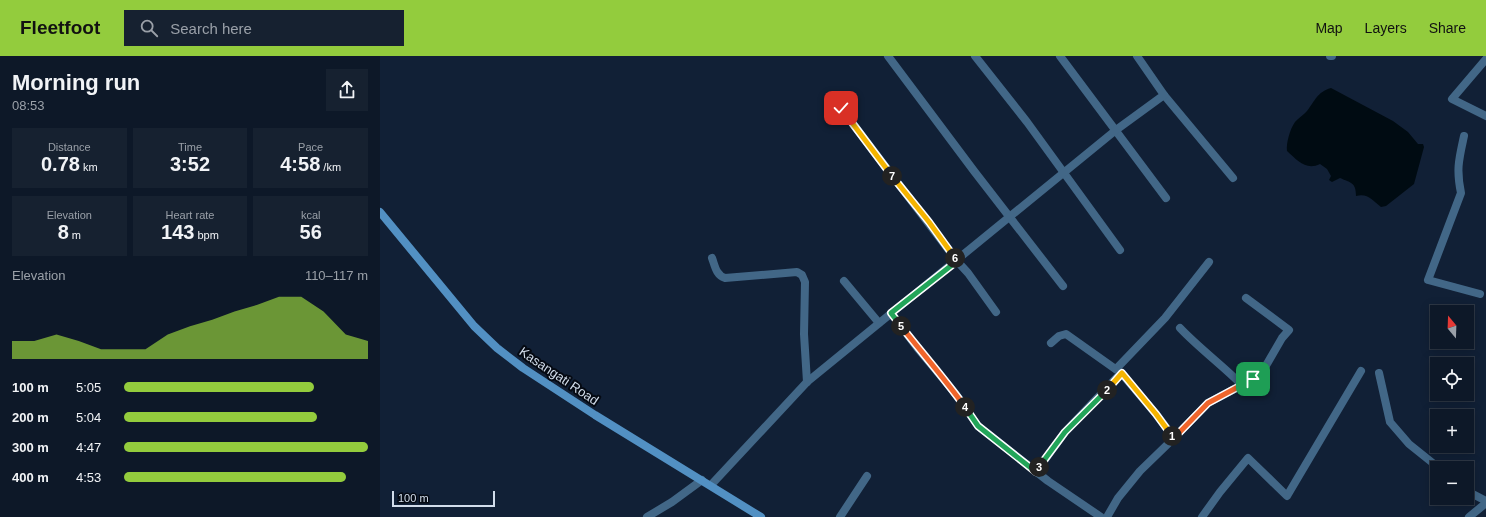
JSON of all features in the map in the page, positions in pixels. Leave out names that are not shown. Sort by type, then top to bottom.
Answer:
[{"type":"street","points":[[888,56],[1063,286]]},
{"type":"street","points":[[975,56],[1027,122],[1120,250]]},
{"type":"street","points":[[1060,56],[1166,198]]},
{"type":"street","points":[[1137,56],[1164,95],[1233,178]]},
{"type":"street","points":[[1486,59],[1452,99],[1486,116]]},
{"type":"street","points":[[711,485],[807,382],[1116,130],[1164,95]]},
{"type":"street","points":[[841,108],[957,261],[968,273],[996,312]]},
{"type":"street","points":[[1464,136],[1458,163],[1461,193],[1428,280],[1480,294]]},
{"type":"street","name":"Kasangati Road","points":[[380,212],[474,326],[497,348],[524,368],[595,415],[762,517]]},
{"type":"street","points":[[712,258],[716,272],[725,278],[797,272],[802,275],[805,282],[804,334],[807,382]]},
{"type":"street","points":[[1036,472],[1065,432],[1165,318],[1209,262]]},
{"type":"street","points":[[844,281],[878,323]]},
{"type":"street","points":[[1107,517],[1118,498],[1140,471],[1208,403],[1253,379],[1264,368],[1282,338],[1289,330],[1246,298]]},
{"type":"street","points":[[891,313],[919,350],[955,393],[978,426],[1036,472],[1101,517]]},
{"type":"street","points":[[1180,328],[1204,351],[1224,366],[1242,385]]},
{"type":"street","points":[[1051,343],[1059,336],[1066,334],[1119,371],[1156,414],[1174,438]]},
{"type":"street","points":[[1202,517],[1248,458],[1287,496],[1361,371]]},
{"type":"street","points":[[1379,373],[1390,422],[1409,444],[1430,461]]},
{"type":"street","points":[[840,517],[867,476]]},
{"type":"street","points":[[647,517],[672,502],[702,480]]},
{"type":"street","points":[[1469,517],[1486,502],[1474,495]]},
{"type":"street","points":[[1085,517],[1086,508]]},
{"type":"shaded area","points":[[1331,88],[1393,121],[1408,132],[1418,144],[1423,144],[1424,147],[1414,184],[1386,206],[1381,207],[1364,195],[1356,196],[1354,185],[1350,182],[1340,178],[1332,182],[1329,180],[1331,176],[1327,169],[1320,164],[1310,166],[1302,164],[1287,151],[1289,136],[1295,122],[1306,112],[1319,94]]},
{"type":"route","points":[[841,108],[892,177],[929,222],[957,261],[891,313],[919,350],[955,393],[978,426],[1036,472],[1045,457],[1065,432],[1122,373],[1174,438],[1208,403],[1253,379]]}]
